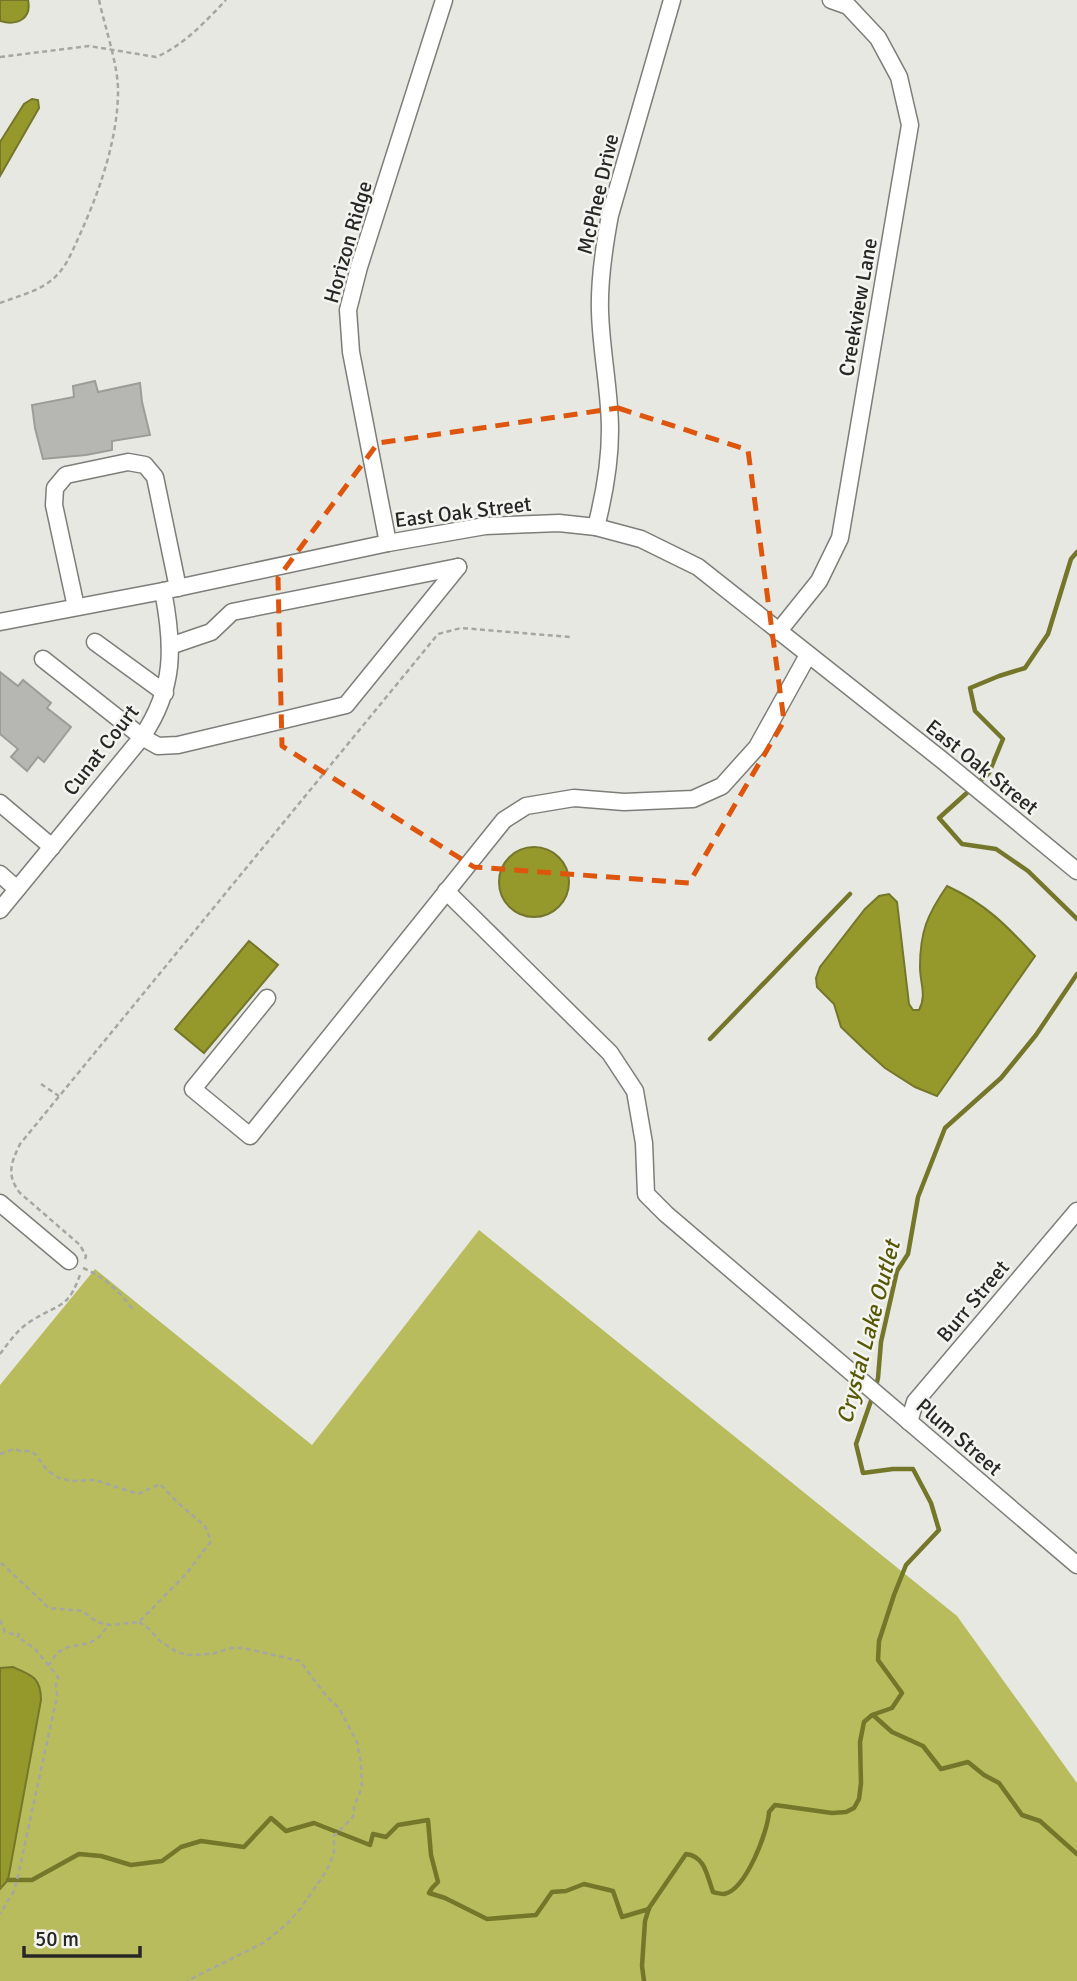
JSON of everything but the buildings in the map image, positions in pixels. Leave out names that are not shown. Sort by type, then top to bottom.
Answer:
[{"type":"street","name":"Horizon Ridge","points":[[388,543],[351,352],[348,310],[359,267],[444,0]]},
{"type":"street","name":"McPhee Drive","points":[[596,527],[602,505],[610,432],[600,313],[604,247],[610,215],[672,0]]},
{"type":"street","name":"Creekview Lane","points":[[778,632],[818,581],[840,538],[910,125],[899,77],[878,38],[848,6],[831,0]]},
{"type":"street","name":"Cunat Court","points":[[0,910],[142,737],[156,715],[165,693],[170,664],[168,620],[171,589],[155,477],[145,465],[128,462],[66,475],[55,488],[54,505],[76,607]]},
{"type":"street","name":"East Oak Street","points":[[0,622],[388,543],[504,524],[559,523],[596,527],[641,539],[698,568],[729,590],[1077,871]]},
{"type":"street","points":[[43,659],[142,737],[158,746],[178,745],[346,705],[458,567],[232,612],[211,632],[170,646]]},
{"type":"street","points":[[95,642],[165,693]]},
{"type":"street","points":[[267,998],[193,1090],[250,1136],[504,820],[526,806],[574,798],[624,802],[693,799],[722,786],[757,747],[808,655]]},
{"type":"street","points":[[0,803],[52,847]]},
{"type":"street","points":[[0,874],[17,889]]},
{"type":"street","name":"Plum Street","points":[[446,891],[610,1053],[635,1091],[644,1143],[646,1194],[666,1214],[1077,1565]]},
{"type":"street","points":[[0,1203],[76,1264]]},
{"type":"street","name":"Burr Street","points":[[909,1422],[915,1402],[1077,1211]]},
{"type":"path","points":[[0,303],[36,289],[56,277],[67,262],[90,214],[106,163],[118,93],[99,0]]},
{"type":"path","points":[[0,57],[89,46],[156,57],[180,43],[226,0]]},
{"type":"path","points":[[0,1354],[31,1321],[68,1300],[74,1291],[76,1264],[86,1256],[80,1245],[13,1185],[12,1161],[20,1144],[438,634],[461,628],[570,637]]},
{"type":"path","points":[[41,1084],[59,1096]]},
{"type":"path","points":[[76,1264],[97,1274],[120,1291],[134,1311]]},
{"type":"path","points":[[0,1454],[14,1449],[29,1451],[35,1454],[48,1471],[59,1478],[72,1481],[95,1480],[138,1494],[160,1484],[205,1526],[211,1541],[177,1584],[139,1622],[110,1625],[97,1622],[82,1611],[50,1608],[0,1562]]},
{"type":"path","points":[[0,1620],[5,1632],[19,1634],[58,1677],[57,1696],[18,1876],[0,1914]]},
{"type":"path","points":[[139,1622],[160,1641],[177,1652],[188,1655],[243,1648],[300,1661],[327,1697],[340,1708],[357,1742],[361,1764],[362,1787],[353,1817],[334,1836],[334,1853],[327,1870],[302,1908],[265,1942],[187,1981]]},
{"type":"path","points":[[48,1667],[57,1653],[68,1647],[90,1643],[110,1625]]},
{"type":"highlighted area","points":[[618,408],[748,450],[784,721],[689,883],[474,867],[282,746],[278,578],[378,443]]},
{"type":"green space","points":[[479,1230],[957,1616],[1077,1783],[1077,1981],[0,1981],[0,1385],[95,1269],[312,1445]]},
{"type":"shaded area","points":[[0,0],[28,0],[28,12],[17,22],[0,21]]},
{"type":"shaded area","points":[[32,99],[38,100],[39,108],[0,176],[0,142],[24,104]]},
{"type":"shaded area","points":[[541,847],[554,853],[563,862],[567,868],[567,896],[559,907],[548,915],[527,917],[509,907],[501,896],[499,875],[509,857],[520,849]]},
{"type":"shaded area","points":[[947,886],[995,916],[1035,956],[937,1096],[915,1087],[885,1068],[841,1027],[834,1004],[817,987],[816,978],[820,967],[865,909],[879,896],[889,894],[897,902],[909,1004],[913,1010],[919,1010],[923,994],[920,967],[923,934],[934,906]]},
{"type":"shaded area","points":[[249,941],[278,965],[204,1053],[175,1029]]},
{"type":"shaded area","points":[[13,1667],[34,1678],[41,1700],[8,1880],[0,1889],[0,1668]]},
{"type":"waterway","name":"Crystal Lake Outlet","points":[[1077,552],[1071,559],[1048,634],[1025,668],[970,688],[975,711],[1003,739],[989,773],[939,818],[962,844],[996,849],[1028,871],[1077,919]]},
{"type":"waterway","points":[[710,1039],[850,894]]},
{"type":"waterway","name":"Crystal Lake Outlet","points":[[876,1386],[881,1342],[897,1271],[908,1254],[918,1197],[945,1128],[1001,1078],[1036,1035],[1077,974]]},
{"type":"waterway","name":"Crystal Lake Outlet","points":[[644,1981],[642,1966],[645,1921],[649,1908],[686,1854],[701,1863],[713,1892],[724,1894],[732,1890],[748,1871],[765,1832],[769,1812],[775,1805],[832,1813],[846,1812],[854,1808],[859,1799],[861,1783],[860,1742],[864,1722],[872,1715],[892,1708],[902,1693],[878,1660],[879,1641],[906,1565],[939,1530],[931,1503],[913,1469],[863,1473],[856,1444],[873,1395]]},
{"type":"waterway","points":[[873,1715],[892,1732],[923,1746],[941,1769],[968,1762],[999,1783],[1022,1815],[1040,1821],[1077,1854]]},
{"type":"waterway","points":[[8,1880],[32,1880],[79,1854],[101,1856],[131,1865],[162,1861],[181,1847],[201,1841],[244,1847],[271,1818],[286,1831],[314,1823],[370,1845],[373,1834],[386,1837],[398,1825],[428,1820],[431,1855],[438,1882],[429,1893],[487,1919],[536,1915],[552,1892],[566,1891],[584,1884],[613,1891],[622,1917],[649,1909]]}]
